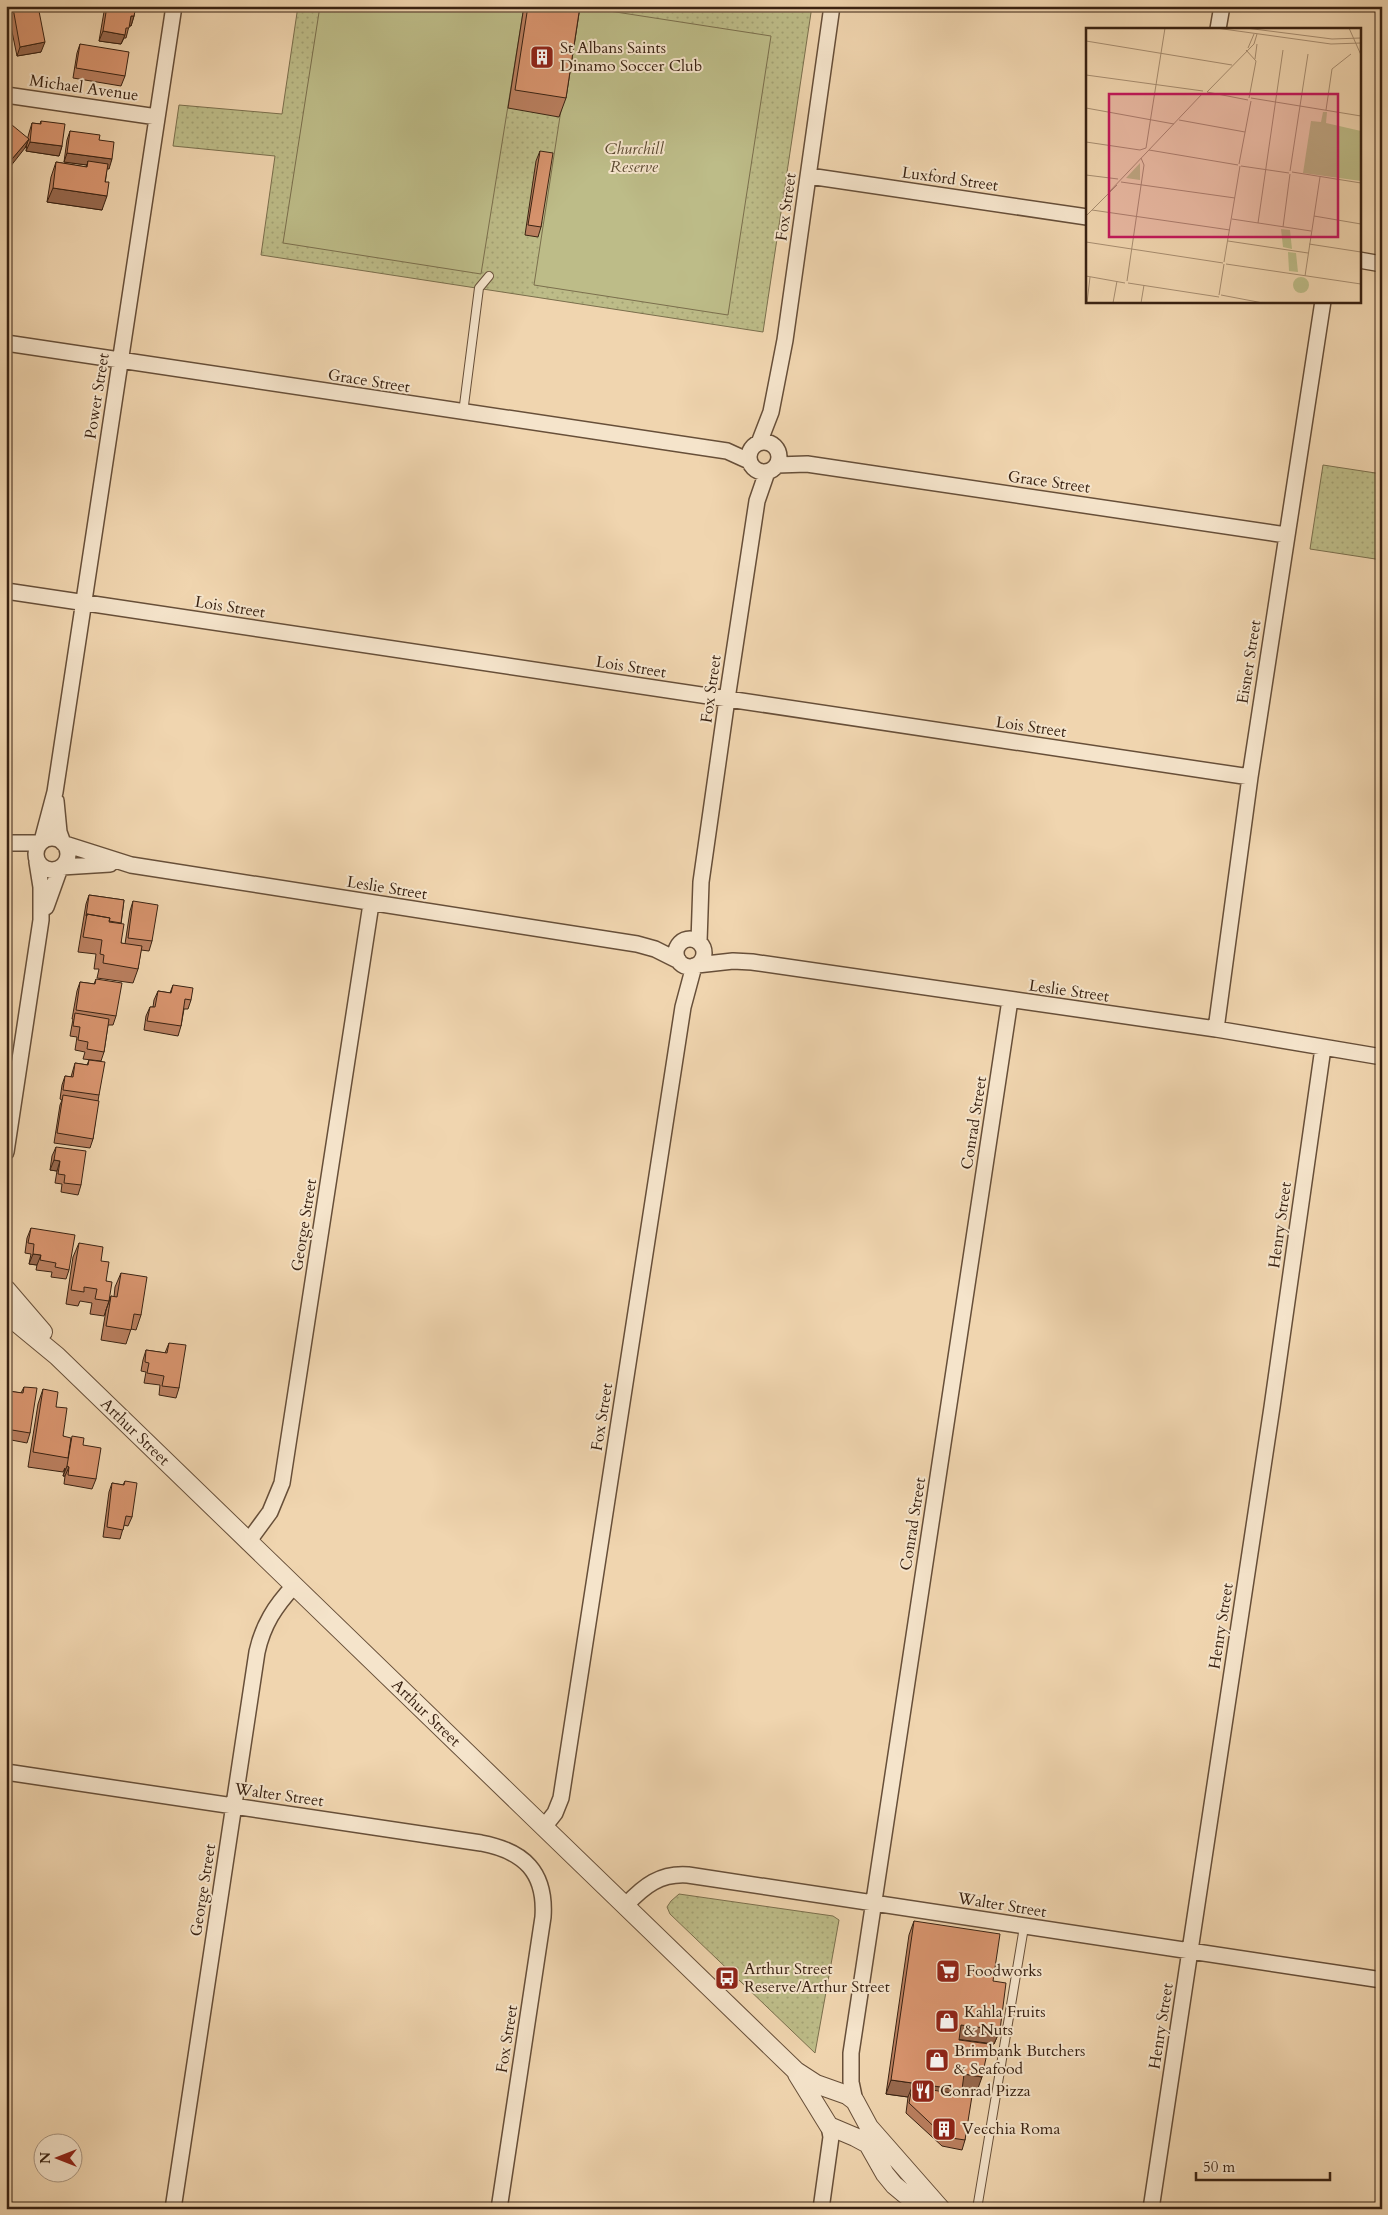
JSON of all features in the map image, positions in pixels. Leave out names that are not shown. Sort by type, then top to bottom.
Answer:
[{"type":"street","name":"Power Street","points":[[41,842],[55,792],[174,6]]},
{"type":"street","name":"Fox Street","points":[[692,942],[726,699],[771,412],[785,340],[832,6]]},
{"type":"street","points":[[1218,28],[1222,6]]},
{"type":"street","name":"Michael Avenue","points":[[6,94],[158,117]]},
{"type":"street","name":"Luxford Street","points":[[808,176],[1086,217]]},
{"type":"street","points":[[1360,260],[1382,264]]},
{"type":"street","name":"Eisner Street","points":[[1216,1029],[1250,777],[1322,302]]},
{"type":"street","name":"Grace Street","points":[[6,344],[1286,535]]},
{"type":"street","name":"Lois Street","points":[[6,591],[1250,777]]},
{"type":"street","name":"Power Street","points":[[55,792],[59,832],[64,843]]},
{"type":"street","points":[[6,843],[41,842],[51,838],[64,843],[67,858],[61,867],[41,920]]},
{"type":"street","points":[[6,1152],[41,920],[41,887],[36,851],[41,842]]},
{"type":"street","name":"Leslie Street","points":[[64,843],[91,854],[132,865],[371,904],[636,944],[655,949],[688,964],[733,961],[752,962],[1216,1029],[1323,1048],[1382,1056]]},
{"type":"street","points":[[6,848],[37,861],[40,866],[50,870],[61,867]]},
{"type":"street","name":"Leslie Street","points":[[61,867],[96,864],[132,865]]},
{"type":"street","name":"George Street","points":[[248,1542],[270,1512],[282,1483],[371,904]]},
{"type":"street","points":[[692,942],[705,954],[688,964],[677,948],[692,942]]},
{"type":"street","name":"Leslie Street","points":[[636,944],[692,942],[752,962]]},
{"type":"street","name":"Fox Street","points":[[544,1827],[555,1813],[561,1798],[683,1007],[688,964]]},
{"type":"street","name":"Conrad Street","points":[[857,2106],[851,2082],[851,2053],[1010,1000]]},
{"type":"street","name":"Henry Street","points":[[1150,2209],[1272,1407],[1323,1048]]},
{"type":"street","name":"Arthur Street","points":[[6,1289],[41,1328],[56,1356]]},
{"type":"street","name":"Arthur Street","points":[[6,1314],[56,1356],[796,2071],[826,2122]]},
{"type":"street","points":[[6,1330],[13,1329],[29,1332]]},
{"type":"street","name":"George Street","points":[[173,2209],[261,1634],[278,1603],[294,1586]]},
{"type":"street","name":"Walter Street","points":[[6,1772],[491,1845],[512,1852],[521,1858],[536,1875]]},
{"type":"street","name":"Walter Street","points":[[626,1905],[650,1882],[676,1874],[874,1902],[1382,1980]]},
{"type":"street","name":"Fox Street","points":[[499,2209],[543,1917],[543,1895],[536,1875]]},
{"type":"street","name":"Conrad Street","points":[[833,2091],[851,2053]]},
{"type":"street","name":"Arthur Street","points":[[796,2071],[833,2091]]},
{"type":"street","points":[[822,2209],[831,2138],[824,2107],[833,2091],[847,2095],[857,2106],[869,2127],[941,2209]]},
{"type":"street","points":[[826,2178],[840,2145],[857,2119],[857,2106]]},
{"type":"street","points":[[826,2122],[868,2144],[885,2174],[894,2185],[906,2195],[933,2209]]},
{"type":"lane","points":[[463,413],[479,288],[489,276]]},
{"type":"lane","points":[[977,2209],[1024,1926]]},
{"type":"green space","name":"Churchill Reserve","points":[[298,6],[812,6],[763,332],[261,255],[275,156],[173,146],[179,105],[282,114]]},
{"type":"green space","points":[[320,6],[524,6],[481,274],[283,243]]},
{"type":"green space","points":[[577,6],[771,36],[728,315],[534,285]]},
{"type":"green space","points":[[1323,465],[1382,474],[1382,560],[1310,549]]},
{"type":"green space","points":[[679,1894],[833,1916],[839,1920],[815,2053],[670,1914],[667,1907]]},
{"type":"building","points":[[38,6],[45,42],[20,47],[13,8]]},
{"type":"building","points":[[107,6],[136,6],[134,16],[131,16],[129,28],[126,28],[125,35],[103,31]]},
{"type":"building","name":"St Albans Saints Dinamo Soccer Club","points":[[528,6],[580,6],[566,98],[515,90]]},
{"type":"building","points":[[80,44],[129,52],[125,76],[76,68]]},
{"type":"building","points":[[41,121],[65,124],[62,146],[30,142],[32,123],[41,124]]},
{"type":"building","points":[[12,125],[29,139],[6,166],[6,132]]},
{"type":"building","points":[[70,131],[100,135],[99,140],[114,142],[112,159],[67,153]]},
{"type":"building","points":[[540,151],[553,153],[541,227],[528,225]]},
{"type":"building","points":[[88,161],[108,164],[105,182],[109,182],[107,196],[53,188],[56,162],[87,167]]},
{"type":"building","points":[[6,878],[10,879],[6,902]]},
{"type":"building","points":[[89,895],[124,900],[121,923],[109,921],[110,918],[87,914],[86,916]]},
{"type":"building","points":[[133,901],[158,905],[152,941],[128,938]]},
{"type":"building","points":[[87,914],[110,918],[109,922],[124,924],[121,943],[142,946],[138,969],[103,963],[104,955],[100,954],[102,940],[83,937]]},
{"type":"building","points":[[96,979],[122,983],[116,1016],[76,1010],[80,982],[95,984]]},
{"type":"building","points":[[173,985],[193,988],[191,1000],[185,999],[181,1026],[147,1021],[150,1007],[155,1007],[158,991],[171,993]]},
{"type":"building","points":[[75,1013],[109,1019],[104,1052],[87,1049],[88,1042],[78,1040],[80,1027],[73,1026]]},
{"type":"building","points":[[89,1060],[105,1062],[99,1095],[63,1090],[65,1076],[73,1077],[75,1063],[88,1065]]},
{"type":"building","points":[[63,1095],[99,1101],[93,1139],[57,1133]]},
{"type":"building","points":[[56,1147],[86,1151],[81,1185],[64,1183],[65,1175],[58,1174],[60,1161],[54,1160]]},
{"type":"building","points":[[31,1228],[75,1235],[69,1270],[55,1267],[56,1263],[40,1260],[41,1255],[33,1254],[34,1244],[28,1243]]},
{"type":"building","points":[[79,1243],[103,1247],[101,1261],[109,1262],[106,1281],[112,1282],[109,1301],[95,1299],[97,1289],[84,1287],[84,1292],[71,1290]]},
{"type":"building","points":[[121,1273],[147,1277],[141,1315],[134,1314],[131,1330],[106,1326],[111,1296],[117,1297]]},
{"type":"building","points":[[169,1343],[186,1345],[179,1388],[162,1386],[164,1376],[147,1373],[149,1363],[145,1362],[146,1350],[167,1353]]},
{"type":"building","points":[[24,1387],[37,1388],[30,1433],[6,1429],[8,1391],[23,1393]]},
{"type":"building","points":[[43,1389],[58,1392],[56,1407],[67,1408],[63,1436],[71,1438],[68,1458],[33,1452]]},
{"type":"building","points":[[72,1436],[84,1438],[83,1445],[101,1448],[96,1479],[68,1475],[69,1467],[67,1466]]},
{"type":"building","points":[[125,1481],[137,1483],[132,1517],[126,1516],[123,1530],[107,1527],[112,1483],[124,1485]]},
{"type":"building","points":[[914,1921],[1000,1934],[993,1981],[1006,1983],[1000,2030],[961,2025],[959,2040],[989,2044],[982,2077],[964,2074],[962,2090],[891,2080]]},
{"type":"building","name":"Vecchia Roma","points":[[912,2087],[972,2096],[965,2140],[945,2137],[909,2103]]},
{"type":"place","name":"St Albans Saints Dinamo Soccer Club","points":[[542,57]]},
{"type":"place","name":"Foodworks","points":[[948,1971]]},
{"type":"place","name":"Arthur Street Reserve/Arthur Street","points":[[727,1978]]},
{"type":"place","name":"Kahla Fruits & Nuts","points":[[947,2021]]},
{"type":"place","name":"Brimbank Butchers & Seafood","points":[[937,2060]]},
{"type":"place","name":"Conrad Pizza","points":[[923,2091]]},
{"type":"place","name":"Vecchia Roma","points":[[944,2129]]}]
